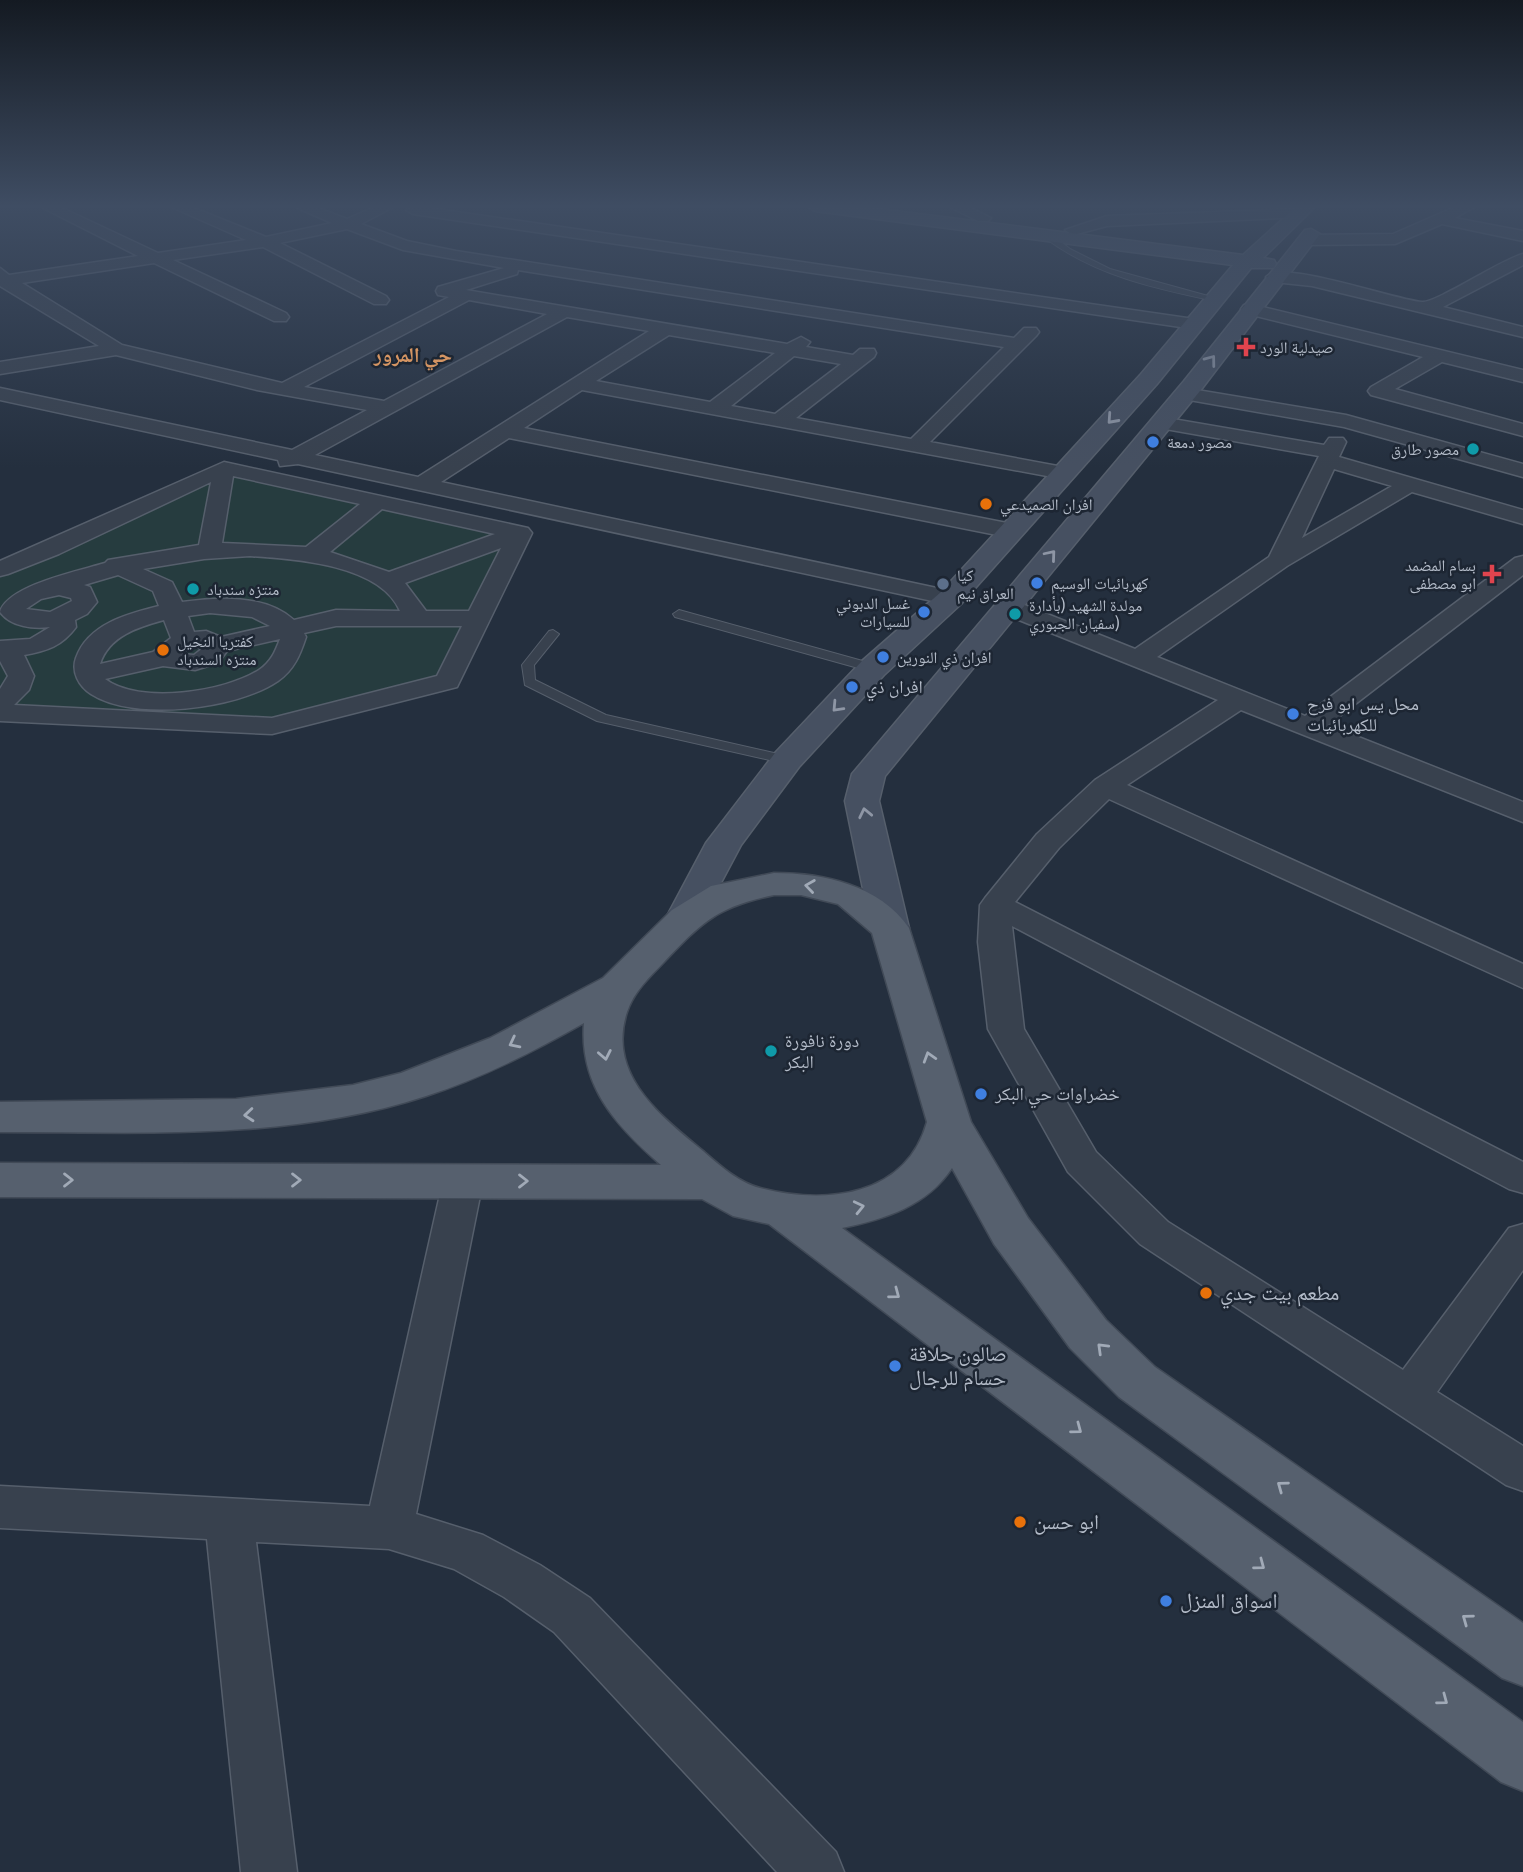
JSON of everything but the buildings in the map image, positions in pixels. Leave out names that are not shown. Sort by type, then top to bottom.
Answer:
[{"type":"main road","points":[[685,918],[724,843],[787,760],[873,668],[951,598],[1149,379],[1194,324],[1228,293]]},
{"type":"main road","points":[[1256,293],[1250,309],[1185,394],[869,774],[862,801],[890,928],[949,1122],[1011,1231],[1046,1282],[1088,1334],[1137,1382],[1523,1658]]},
{"type":"main road","points":[[1149,379],[1185,394]]},
{"type":"main road","points":[[0,1117],[241,1116],[357,1100],[466,1066],[617,987],[685,918],[724,894],[775,884],[801,884],[851,896],[890,928]]},
{"type":"main road","points":[[617,987],[605,1015],[603,1045],[609,1075],[625,1105],[651,1132],[710,1182],[749,1204],[827,1214],[866,1206],[900,1192],[926,1172],[942,1149],[949,1122]]},
{"type":"main road","points":[[0,1180],[710,1182]]},
{"type":"main road","points":[[781,1209],[1523,1760]]},
{"type":"street","points":[[27,293],[116,349],[285,389],[387,408]]},
{"type":"street","points":[[230,293],[280,317]]},
{"type":"street","points":[[367,293],[380,300]]},
{"type":"street","points":[[456,293],[856,361]]},
{"type":"street","points":[[703,293],[1018,344]]},
{"type":"street","points":[[982,293],[1194,324]]},
{"type":"street","points":[[1365,293],[1523,332]]},
{"type":"street","points":[[1428,308],[1456,293]]},
{"type":"street","points":[[285,389],[464,296]]},
{"type":"street","points":[[915,446],[1055,304]]},
{"type":"street","points":[[1250,309],[1523,376]]},
{"type":"street","points":[[219,491],[296,457],[564,312]]},
{"type":"street","points":[[714,409],[836,316]]},
{"type":"street","points":[[779,421],[902,326]]},
{"type":"street","points":[[421,485],[665,329]]},
{"type":"street","points":[[0,368],[116,349]]},
{"type":"street","points":[[1279,561],[1329,456],[1339,419],[1378,391],[1440,355]]},
{"type":"street","points":[[1503,371],[1523,359]]},
{"type":"street","points":[[579,384],[1063,473]]},
{"type":"street","points":[[1378,391],[1523,430]]},
{"type":"street","points":[[0,394],[951,598]]},
{"type":"street","points":[[1185,394],[1339,419],[1523,471]]},
{"type":"street","points":[[1161,423],[1329,456],[1410,484],[1523,517]]},
{"type":"street","points":[[506,431],[1012,530]]},
{"type":"street","points":[[209,552],[224,468]]},
{"type":"street","points":[[0,569],[51,549],[224,468],[520,533]]},
{"type":"street","points":[[1139,658],[1279,561],[1410,484]]},
{"type":"street","points":[[311,555],[378,501]]},
{"type":"street","points":[[388,581],[520,533]]},
{"type":"street","points":[[88,667],[103,690],[130,699],[209,710],[272,726],[448,681],[475,619],[520,533]]},
{"type":"street","points":[[51,549],[120,567],[163,587],[191,651],[209,710]]},
{"type":"street","points":[[8,608],[50,589],[120,567],[209,552],[268,551],[311,555],[355,566],[388,581],[411,605],[415,618]]},
{"type":"street","points":[[1308,727],[1523,563]]},
{"type":"street","points":[[8,608],[27,619],[62,617],[82,606],[86,598],[75,590],[50,589]]},
{"type":"street","points":[[0,713],[209,710],[243,687],[272,672],[282,663],[293,646],[289,629],[273,616],[245,608],[210,606],[172,610],[117,630],[100,641],[88,667]]},
{"type":"street","points":[[1008,607],[1520,808]]},
{"type":"street","points":[[1,649],[32,646],[61,632],[64,622],[62,617]]},
{"type":"street","points":[[32,646],[88,667],[191,651],[336,618],[475,619]]},
{"type":"street","points":[[0,704],[15,690],[21,676],[16,662],[1,649]]},
{"type":"street","points":[[1240,698],[1105,786],[1048,841],[996,905],[995,942],[1006,1029],[1082,1162],[1154,1233],[1523,1471]]},
{"type":"street","points":[[1105,786],[1523,977]]},
{"type":"street","points":[[996,905],[1523,1179]]},
{"type":"street","points":[[388,1528],[463,1181]]},
{"type":"street","points":[[1409,1396],[1523,1239]]},
{"type":"street","points":[[0,1507],[388,1528],[466,1551],[522,1581],[572,1615],[816,1872]]},
{"type":"street","points":[[229,1520],[269,1872]]},
{"type":"lane","points":[[679,614],[873,668]]},
{"type":"lane","points":[[553,634],[528,665],[529,682],[562,701],[602,718],[787,760]]},
{"type":"green space","points":[[225,466],[525,532],[453,683],[271,728],[0,715],[0,567]]},
{"type":"place","name":"صيدلية الورد","points":[[1246,347]]},
{"type":"place","name":"مصور دمعة","points":[[1153,442]]},
{"type":"place","name":"مصور طارق","points":[[1473,449]]},
{"type":"place","name":"افران الصميدعي","points":[[986,504]]},
{"type":"place","name":"بسام المضمد ابو مصطفى","points":[[1492,574]]},
{"type":"place","name":"كهربائيات الوسيم","points":[[1037,583]]},
{"type":"place","name":"کیا العراق نیم","points":[[943,584]]},
{"type":"place","name":"منتزه سندباد","points":[[193,589]]},
{"type":"place","name":"غسل الدبوني للسيارات","points":[[924,612]]},
{"type":"place","name":"مولدة الشهيد (بأدارة سفيان الجبوري)","points":[[1015,614]]},
{"type":"place","name":"كفتريا النخيل منتزه السندباد","points":[[163,650]]},
{"type":"place","name":"افران ذي النورين","points":[[883,657]]},
{"type":"place","name":"افران ذي","points":[[852,687]]},
{"type":"place","name":"محل يس ابو فرح للكهربائيات","points":[[1293,714]]},
{"type":"place","name":"دورة نافورة البكر","points":[[771,1051]]},
{"type":"place","name":"خضراوات حي البكر","points":[[981,1094]]},
{"type":"place","name":"مطعم بيت جدي","points":[[1206,1293]]},
{"type":"place","name":"صالون حلاقة حسام للرجال","points":[[895,1366]]},
{"type":"place","name":"ابو حسن","points":[[1020,1522]]},
{"type":"place","name":"اسواق المنزل","points":[[1166,1601]]},
{"type":"district","name":"حي المرور","points":[[413,355]]}]
